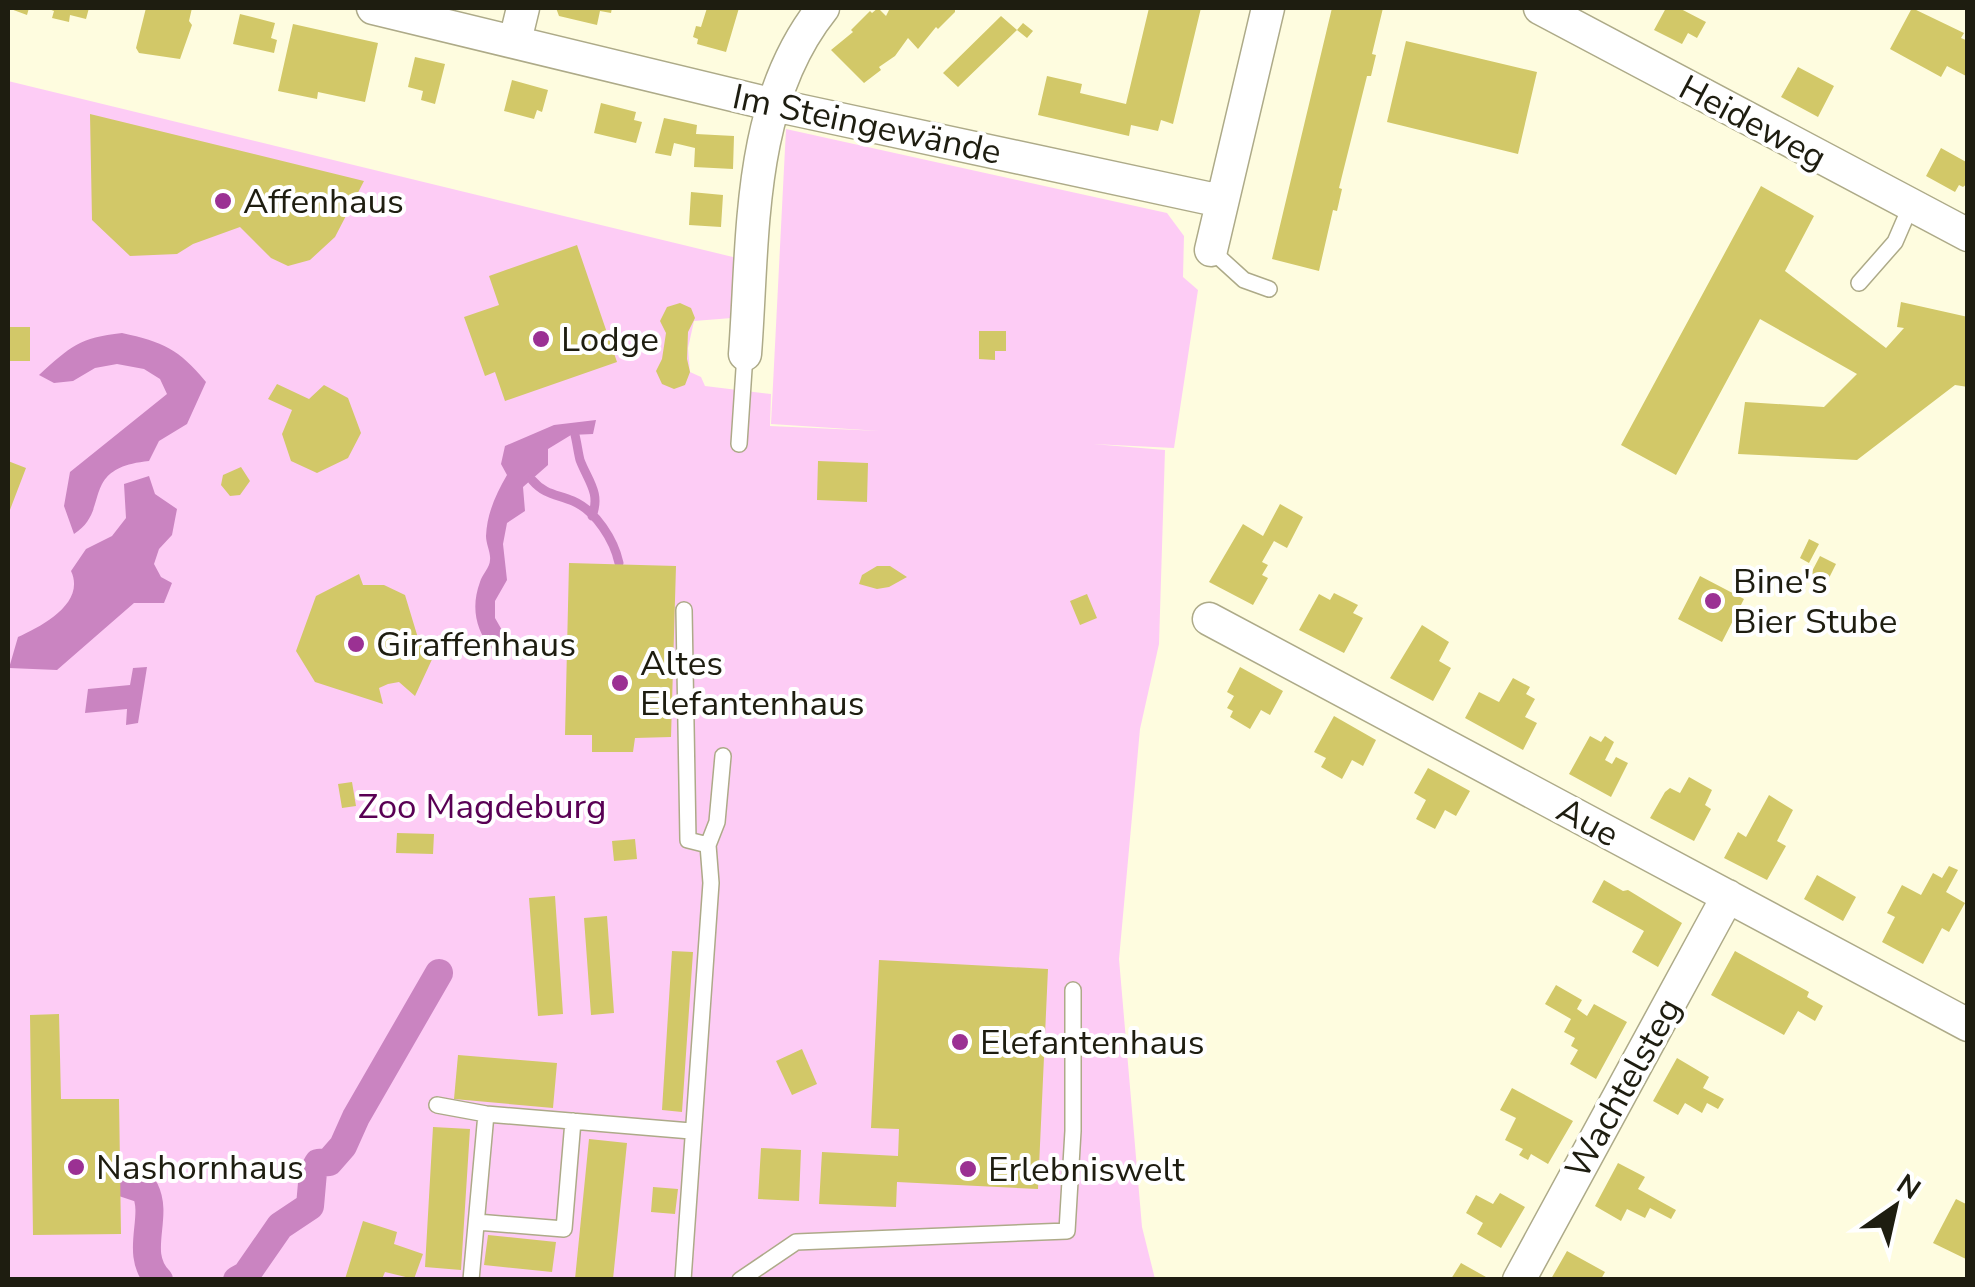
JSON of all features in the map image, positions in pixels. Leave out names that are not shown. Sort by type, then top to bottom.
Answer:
[{"type":"street","name":"Im Steingewände","points":[[373,8],[774,106],[1221,201]]},
{"type":"street","points":[[515,41],[523,8]]},
{"type":"street","points":[[744,354],[762,146],[796,47],[823,8]]},
{"type":"street","points":[[1211,250],[1268,8]]},
{"type":"street","name":"Heideweg","points":[[1540,8],[1968,235]]},
{"type":"street","name":"Aue","points":[[1209,619],[1968,1025]]},
{"type":"street","name":"Wachtelsteg","points":[[1518,1280],[1728,896]]},
{"type":"lane","points":[[1859,283],[1895,242],[1911,205]]},
{"type":"lane","points":[[1211,250],[1244,280],[1269,288]]},
{"type":"lane","points":[[738,444],[744,354]]},
{"type":"lane","points":[[684,610],[688,840],[708,845]]},
{"type":"lane","points":[[683,1280],[711,883],[708,845],[718,822],[723,756]]},
{"type":"lane","points":[[740,1280],[796,1242],[1067,1231],[1073,1131],[1073,990]]},
{"type":"lane","points":[[438,1105],[486,1114],[691,1132]]},
{"type":"lane","points":[[471,1280],[486,1114]]},
{"type":"lane","points":[[477,1222],[564,1230],[573,1121]]},
{"type":"green space","name":"Zoo Magdeburg","points":[[8,81],[737,258],[732,318],[694,321],[688,348],[690,372],[701,377],[705,386],[771,394],[770,426],[880,431],[771,424],[786,129],[1167,213],[1184,236],[1183,277],[1198,290],[1174,448],[1093,444],[1165,450],[1159,644],[1140,729],[1119,959],[1142,1227],[1155,1279],[8,1279]]},
{"type":"shaded area","points":[[122,333],[169,348],[206,382],[187,424],[159,441],[149,461],[113,472],[104,481],[92,513],[74,534],[64,506],[70,472],[167,394],[160,379],[144,369],[117,364],[95,368],[73,381],[54,383],[39,375],[76,345]]},
{"type":"shaded area","points":[[596,420],[593,434],[571,435],[548,449],[548,465],[523,487],[525,511],[507,523],[503,544],[507,580],[495,601],[495,618],[510,644],[492,649],[478,626],[476,600],[490,563],[488,519],[507,475],[501,464],[505,446],[554,425]]},
{"type":"shaded area","points":[[149,476],[155,494],[177,509],[172,535],[159,549],[154,564],[161,577],[172,583],[164,603],[134,603],[57,670],[9,668],[18,637],[39,627],[67,603],[74,583],[71,571],[86,549],[112,536],[126,518],[124,484]]},
{"type":"shaded area","points":[[147,667],[138,723],[126,725],[127,709],[85,713],[88,689],[130,685],[133,668]]},
{"type":"building","points":[[8,8],[29,8],[27,15]]},
{"type":"building","points":[[46,8],[89,8],[86,19],[70,15],[69,22],[52,18],[54,11]]},
{"type":"building","points":[[146,8],[192,8],[192,25],[180,59],[139,53],[136,48]]},
{"type":"building","points":[[556,8],[612,8],[611,13],[600,11],[597,25],[559,16]]},
{"type":"building","points":[[707,8],[739,8],[726,52],[697,44],[698,39],[693,37]]},
{"type":"building","points":[[878,8],[886,16],[890,8],[955,8],[955,12],[918,49],[908,38],[895,56],[864,83],[831,50],[870,11]]},
{"type":"building","points":[[1149,8],[1201,8],[1173,124],[1161,120],[1158,131],[1131,125],[1129,136],[1038,115],[1047,76],[1082,84],[1080,93],[1126,104]]},
{"type":"building","points":[[1332,8],[1383,8],[1371,76],[1367,76],[1339,188],[1342,189],[1337,211],[1333,210],[1319,271],[1272,259]]},
{"type":"building","points":[[1666,8],[1679,8],[1706,22],[1697,38],[1688,33],[1682,44],[1654,30]]},
{"type":"building","points":[[1912,8],[1964,33],[1961,38],[1968,41],[1968,77],[1947,66],[1941,77],[1890,49]]},
{"type":"building","points":[[240,14],[275,23],[271,38],[277,40],[274,53],[233,44]]},
{"type":"building","points":[[1001,16],[1017,30],[958,87],[943,73]]},
{"type":"building","points":[[1023,23],[1033,31],[1027,38],[1017,30]]},
{"type":"building","points":[[293,24],[378,43],[365,102],[318,92],[317,99],[278,91]]},
{"type":"building","points":[[1406,41],[1537,72],[1518,154],[1387,122]]},
{"type":"building","points":[[415,57],[445,64],[435,104],[421,100],[423,91],[408,87]]},
{"type":"building","points":[[1798,67],[1834,86],[1818,117],[1781,97]]},
{"type":"building","points":[[512,80],[548,90],[542,112],[537,110],[534,119],[504,111]]},
{"type":"building","points":[[601,103],[636,112],[634,120],[642,122],[636,143],[594,133]]},
{"type":"building","name":"Affenhaus","points":[[90,114],[364,181],[335,237],[310,260],[288,266],[271,258],[240,227],[177,254],[130,256],[92,220]]},
{"type":"building","points":[[664,118],[697,125],[696,134],[734,136],[733,169],[694,167],[695,148],[674,143],[671,156],[655,153]]},
{"type":"building","points":[[1941,148],[1968,163],[1968,183],[1959,185],[1955,192],[1926,176]]},
{"type":"building","points":[[1761,186],[1814,216],[1785,271],[1886,348],[1904,328],[1897,327],[1901,302],[1968,317],[1968,387],[1955,385],[1857,460],[1738,454],[1745,402],[1824,407],[1857,374],[1760,319],[1676,475],[1621,445]]},
{"type":"building","points":[[691,192],[723,195],[721,227],[689,225]]},
{"type":"building","name":"Lodge","points":[[577,245],[617,362],[505,401],[495,372],[485,376],[464,317],[499,305],[489,276]]},
{"type":"building","points":[[680,303],[691,308],[695,318],[688,332],[690,372],[685,385],[674,389],[662,384],[656,371],[666,333],[660,321],[667,307]]},
{"type":"building","points":[[8,327],[30,327],[30,361],[8,361]]},
{"type":"building","points":[[979,331],[1006,331],[1006,351],[995,351],[995,360],[979,359]]},
{"type":"building","points":[[277,384],[309,399],[324,385],[348,398],[361,433],[348,458],[317,473],[291,461],[282,434],[292,410],[268,399]]},
{"type":"building","points":[[8,461],[26,468],[8,515]]},
{"type":"building","points":[[818,461],[868,463],[867,502],[817,500]]},
{"type":"building","points":[[241,467],[250,481],[240,495],[230,496],[221,485],[223,475]]},
{"type":"building","points":[[1280,504],[1303,517],[1287,548],[1274,541],[1262,562],[1268,565],[1262,575],[1268,578],[1253,605],[1209,582],[1243,524],[1263,536]]},
{"type":"building","points":[[1809,539],[1819,544],[1809,563],[1800,558]]},
{"type":"building","points":[[1820,556],[1836,564],[1825,586],[1809,577]]},
{"type":"building","name":"Altes Elefantenhaus","points":[[569,563],[676,566],[671,737],[635,738],[633,752],[592,752],[592,735],[565,735]]},
{"type":"building","points":[[877,566],[890,566],[907,577],[877,589],[859,584],[862,575]]},
{"type":"building","name":"Giraffenhaus","points":[[359,574],[363,585],[384,585],[405,595],[418,638],[441,640],[415,696],[399,682],[388,684],[379,688],[383,704],[315,682],[296,651],[316,596]]},
{"type":"building","points":[[1700,576],[1744,599],[1722,642],[1678,619]]},
{"type":"building","points":[[1334,593],[1358,605],[1353,613],[1363,618],[1344,653],[1299,630],[1319,594],[1330,600]]},
{"type":"building","points":[[1087,594],[1097,618],[1080,625],[1070,601]]},
{"type":"building","points":[[1422,625],[1449,642],[1439,661],[1451,668],[1433,701],[1390,678]]},
{"type":"building","points":[[1240,667],[1283,691],[1270,715],[1261,710],[1250,729],[1230,717],[1233,711],[1227,708],[1234,696],[1227,692]]},
{"type":"building","points":[[1513,678],[1530,687],[1526,694],[1535,699],[1525,717],[1537,723],[1523,750],[1465,718],[1479,692],[1499,702]]},
{"type":"building","points":[[1334,716],[1376,740],[1363,766],[1352,760],[1342,779],[1321,767],[1326,758],[1314,752]]},
{"type":"building","points":[[1590,736],[1601,742],[1605,736],[1614,742],[1605,760],[1612,764],[1616,757],[1628,763],[1611,797],[1569,774]]},
{"type":"building","points":[[1428,768],[1470,791],[1456,816],[1445,810],[1435,829],[1416,819],[1426,800],[1414,793]]},
{"type":"building","points":[[1689,777],[1712,790],[1705,805],[1711,809],[1694,841],[1650,818],[1665,792],[1670,788],[1680,793]]},
{"type":"building","points":[[352,782],[356,806],[342,808],[338,784]]},
{"type":"building","points":[[1769,795],[1793,810],[1777,841],[1786,846],[1767,880],[1724,858],[1738,832],[1746,837]]},
{"type":"building","points":[[397,833],[434,834],[433,854],[396,853]]},
{"type":"building","points":[[635,839],[637,859],[614,861],[612,841]]},
{"type":"building","points":[[1949,866],[1958,870],[1946,892],[1965,903],[1949,932],[1942,928],[1923,964],[1882,942],[1895,917],[1887,913],[1902,885],[1921,895],[1933,873],[1942,878]]},
{"type":"building","points":[[1817,875],[1856,897],[1843,921],[1804,899]]},
{"type":"building","points":[[1604,880],[1682,923],[1658,967],[1632,952],[1644,931],[1592,902]]},
{"type":"building","points":[[555,896],[563,1014],[538,1016],[529,898]]},
{"type":"building","points":[[607,916],[614,1013],[591,1015],[584,918]]},
{"type":"building","points":[[672,951],[693,952],[682,1112],[662,1110]]},
{"type":"building","points":[[1735,951],[1809,992],[1807,997],[1823,1006],[1815,1021],[1798,1011],[1784,1035],[1711,995]]},
{"type":"building","name":"Elefantenhaus","points":[[879,960],[1048,969],[1038,1189],[897,1182],[896,1207],[819,1204],[822,1152],[898,1156],[899,1129],[871,1128]]},
{"type":"building","points":[[1556,985],[1582,1000],[1577,1009],[1587,1016],[1594,1004],[1627,1022],[1596,1079],[1570,1064],[1578,1050],[1571,1046],[1575,1038],[1564,1032],[1571,1019],[1545,1004]]},
{"type":"building","name":"Nashornhaus","points":[[59,1014],[61,1099],[119,1099],[121,1234],[33,1235],[30,1015]]},
{"type":"building","points":[[802,1049],[817,1084],[792,1095],[776,1061]]},
{"type":"building","points":[[458,1055],[557,1063],[553,1108],[454,1099]]},
{"type":"building","points":[[1677,1058],[1709,1077],[1703,1088],[1724,1099],[1718,1109],[1707,1103],[1702,1113],[1685,1103],[1678,1115],[1653,1101]]},
{"type":"building","points":[[1512,1088],[1573,1121],[1548,1164],[1531,1154],[1528,1160],[1519,1155],[1523,1149],[1505,1140],[1516,1118],[1500,1110]]},
{"type":"building","points":[[433,1127],[470,1129],[461,1270],[425,1267]]},
{"type":"building","points":[[589,1139],[627,1143],[613,1279],[575,1279]]},
{"type":"building","points":[[761,1148],[801,1150],[799,1201],[758,1199]]},
{"type":"building","points":[[1618,1163],[1645,1177],[1638,1189],[1676,1210],[1671,1219],[1650,1208],[1645,1218],[1627,1209],[1621,1221],[1595,1206]]},
{"type":"building","points":[[653,1187],[678,1189],[675,1214],[651,1212]]},
{"type":"building","points":[[1500,1193],[1525,1207],[1501,1248],[1477,1234],[1483,1223],[1466,1213],[1476,1195],[1493,1204]]},
{"type":"building","points":[[1956,1199],[1968,1205],[1968,1260],[1933,1243]]},
{"type":"building","points":[[363,1221],[397,1232],[394,1244],[423,1254],[414,1279],[385,1272],[382,1279],[345,1279]]},
{"type":"building","points":[[488,1235],[556,1242],[552,1272],[484,1265]]},
{"type":"building","points":[[1567,1251],[1605,1272],[1601,1279],[1551,1279]]},
{"type":"building","points":[[1461,1263],[1486,1277],[1451,1279]]},
{"type":"waterway","points":[[575,435],[594,494],[592,516]]},
{"type":"waterway","points":[[532,480],[589,512],[608,536],[619,563]]},
{"type":"waterway","points":[[237,1280],[246,1275],[280,1226],[310,1206],[313,1172],[318,1163],[329,1162],[343,1146],[439,973]]},
{"type":"waterway","points":[[124,1183],[145,1190],[149,1201],[148,1258],[159,1280]]},
{"type":"place","name":"Affenhaus","points":[[223,201]]},
{"type":"place","name":"Lodge","points":[[541,339]]},
{"type":"place","name":"Bine's Bier Stube","points":[[1713,601]]},
{"type":"place","name":"Giraffenhaus","points":[[356,644]]},
{"type":"place","name":"Altes Elefantenhaus","points":[[620,683]]},
{"type":"place","name":"Elefantenhaus","points":[[960,1042]]},
{"type":"place","name":"Nashornhaus","points":[[76,1167]]},
{"type":"place","name":"Erlebniswelt","points":[[968,1169]]}]
